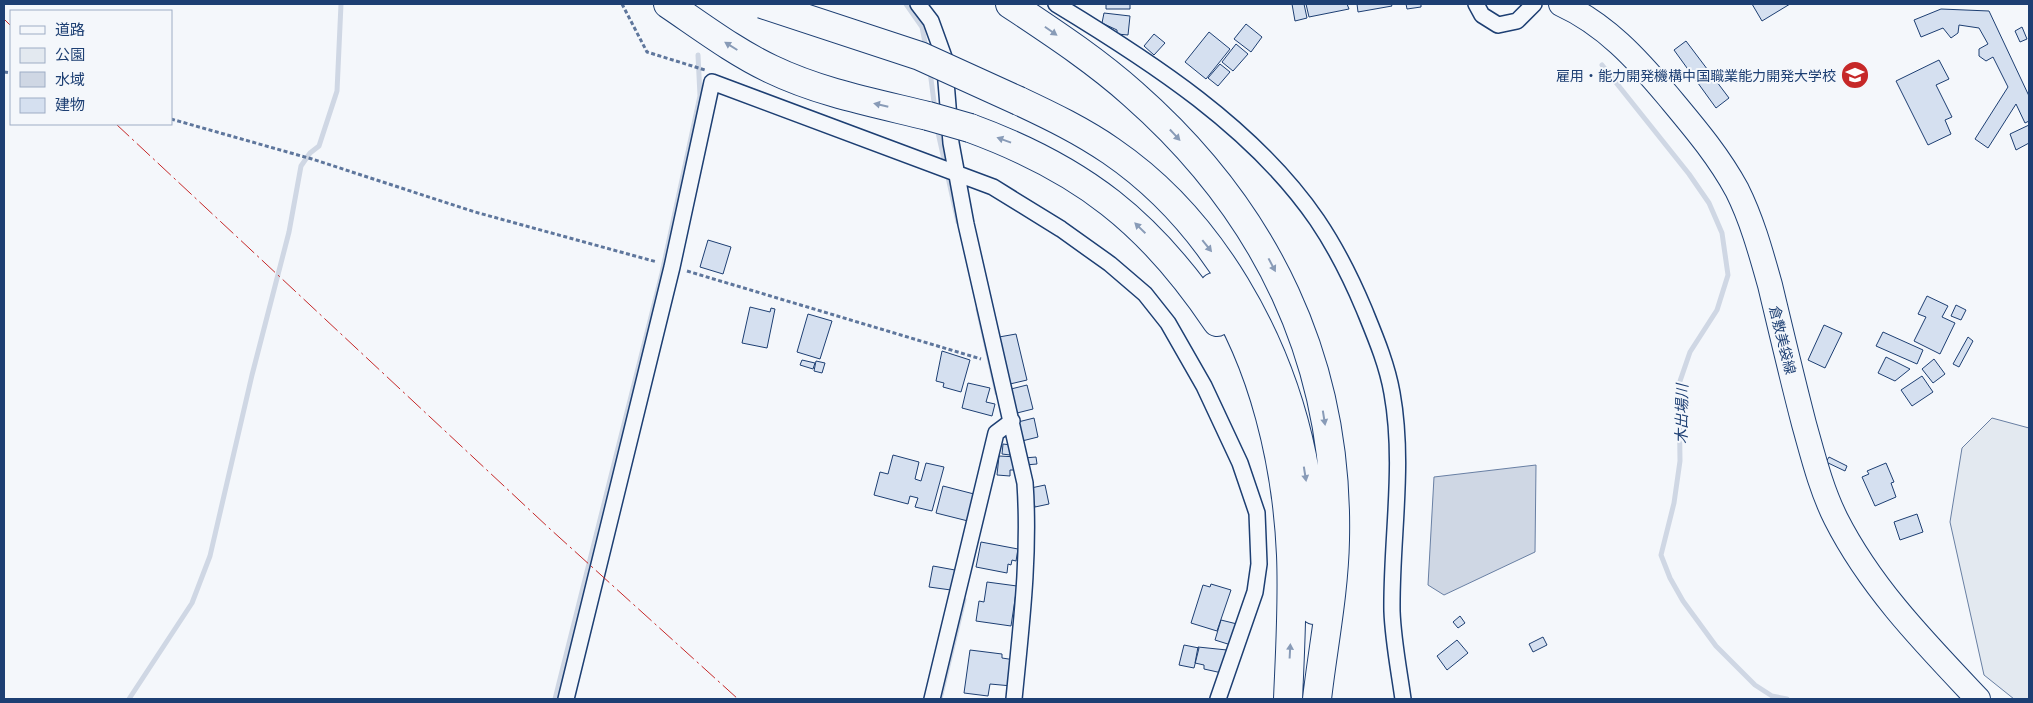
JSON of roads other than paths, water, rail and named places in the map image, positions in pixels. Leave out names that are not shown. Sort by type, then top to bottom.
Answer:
[{"type":"highway","points":[[668,4],[690,13],[747,56],[795,80],[850,97],[970,128],[1015,144],[1048,161],[1110,201],[1138,226],[1168,258],[1206,306],[1243,364],[1267,410]]},
{"type":"highway","points":[[762,4],[920,56],[1077,129],[1113,153],[1144,178],[1170,202],[1215,256],[1252,316],[1281,381],[1302,456],[1312,532],[1316,699]]},
{"type":"highway","points":[[1010,4],[1096,63],[1133,94],[1184,144],[1204,166],[1244,218],[1262,248],[1290,304],[1312,365],[1322,407],[1334,497],[1335,540],[1332,580],[1316,699]]},
{"type":"highway","points":[[1018,101],[1104,164],[1156,212],[1178,237],[1218,294],[1249,356],[1267,410],[1283,478],[1289,523],[1292,593],[1288,699]]},
{"type":"main road","name":"倉敷美袋線","points":[[1561,4],[1604,30],[1634,58],[1706,141],[1726,171],[1749,217],[1762,256],[1817,472],[1835,518],[1857,556],[1882,593],[1917,635],[1978,699]]},
{"type":"street","points":[[918,4],[931,21],[944,57],[950,133],[950,169],[970,243],[1025,483],[1028,524],[1025,587],[1014,699]]},
{"type":"street","points":[[1056,4],[1132,50],[1224,121],[1279,172],[1317,220],[1342,262],[1378,342],[1392,392],[1398,454],[1392,612],[1403,699]]},
{"type":"street","points":[[1476,4],[1482,14],[1498,24],[1517,21],[1534,4]]},
{"type":"street","points":[[566,699],[712,82],[950,169],[994,187],[1061,229],[1110,264],[1145,294],[1168,323],[1204,386],[1240,463],[1257,513],[1258,564],[1255,592],[1218,699]]},
{"type":"street","points":[[932,699],[996,433],[1012,421]]},
{"type":"water","points":[[1536,465],[1535,552],[1444,595],[1428,585],[1434,477]]},
{"type":"waterway","points":[[129,699],[192,603],[210,556],[252,375],[289,232],[301,166],[310,153],[319,146],[337,91],[341,4]]},
{"type":"waterway","points":[[906,4],[922,27],[926,48]]},
{"type":"waterway","points":[[555,699],[662,273],[700,96],[698,55]]},
{"type":"waterway","name":"木出場川","points":[[1602,65],[1689,174],[1709,203],[1722,233],[1728,275],[1717,310],[1690,352],[1679,384],[1680,461],[1674,503],[1661,555],[1670,578],[1683,601],[1716,646],[1755,685],[1772,696],[1787,699]]},
{"type":"waterway","points":[[930,71],[935,110]]},
{"type":"waterway","points":[[937,128],[958,222]]},
{"type":"waterway","points":[[978,309],[997,393]]},
{"type":"waterway","points":[[940,699],[964,600]]},
{"type":"place","name":"雇用・能力開発機構中国職業能力開発大学校","points":[[1855,75]]}]
